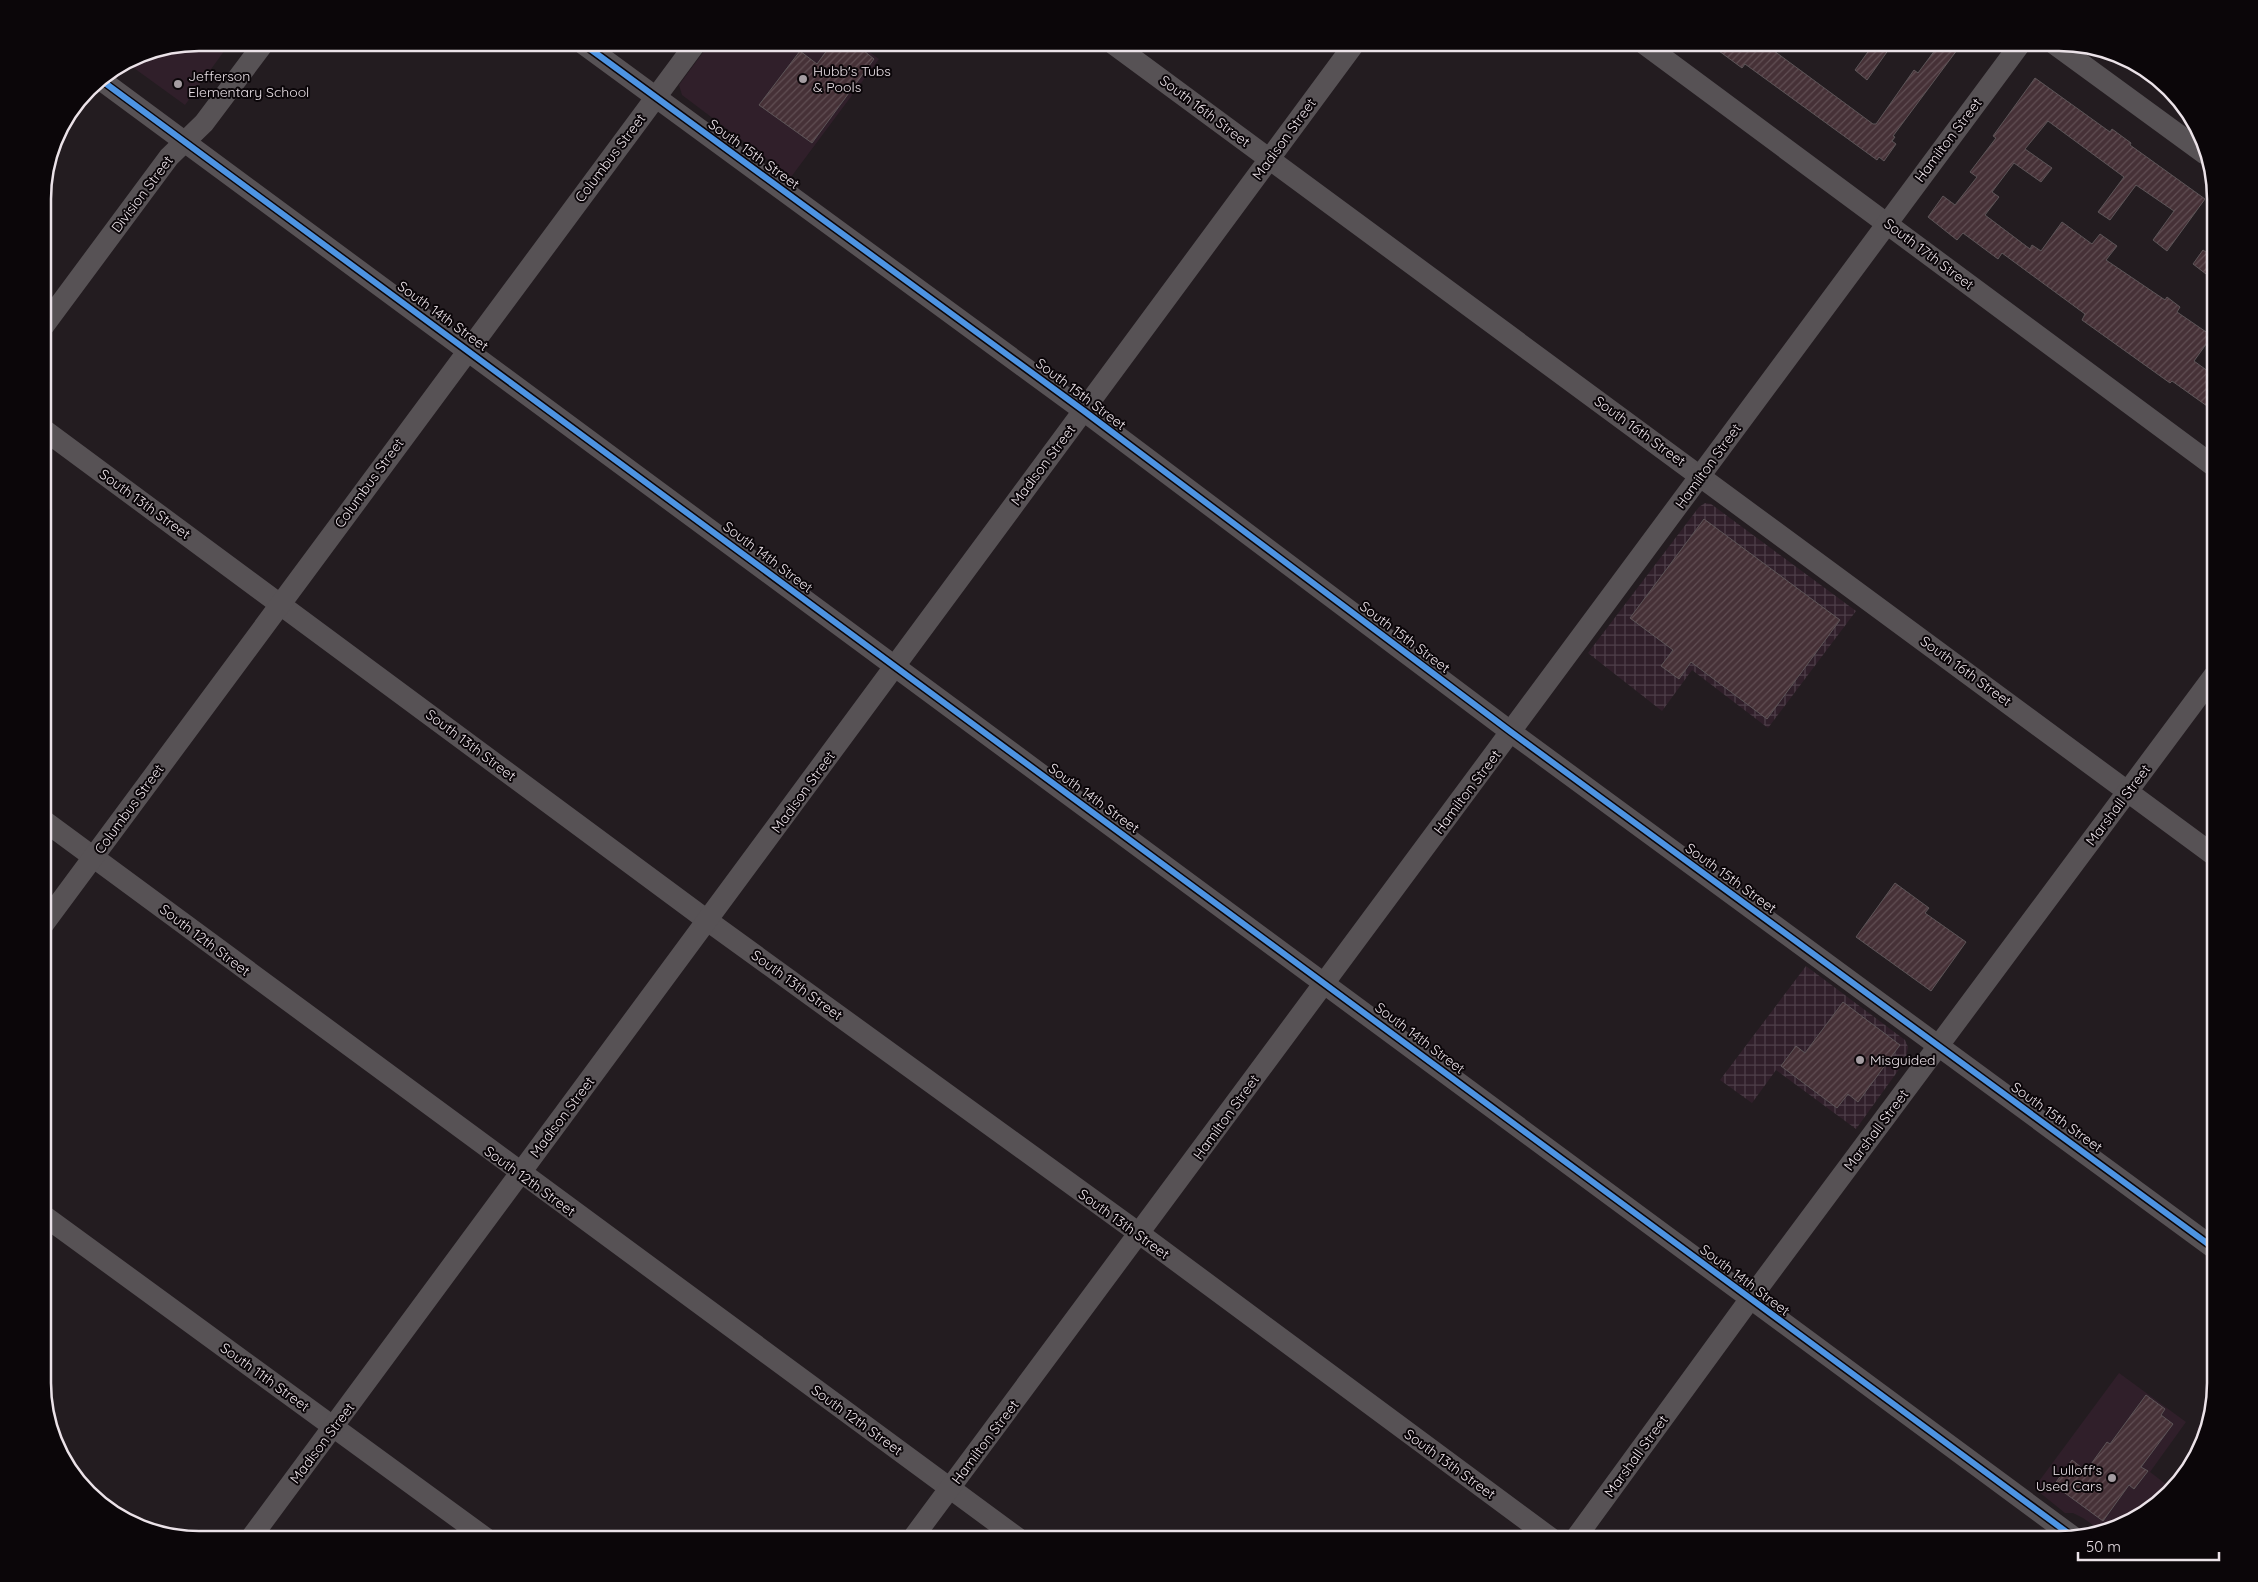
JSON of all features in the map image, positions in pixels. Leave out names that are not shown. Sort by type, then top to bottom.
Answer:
[{"type":"street","name":"South 16th Street","points":[[1125,51],[2207,849]]},
{"type":"street","name":"Madison Street","points":[[257,1531],[1348,51]]},
{"type":"street","name":"South 17th Street","points":[[1655,51],[2207,460]]},
{"type":"street","name":"Hamilton Street","points":[[919,1531],[2014,51]]},
{"type":"street","name":"Division Street","points":[[52,315],[169,157],[204,124],[257,52]]},
{"type":"street","name":"South 15th Street","points":[[595,52],[1084,411],[1511,732],[2207,1242]]},
{"type":"street","name":"Columbus Street","points":[[52,913],[689,52]]},
{"type":"street","points":[[2067,52],[2197,148]]},
{"type":"street","name":"South 14th Street","points":[[106,85],[2064,1530]]},
{"type":"street","name":"South 13th Street","points":[[52,436],[708,921],[1140,1234],[1540,1531]]},
{"type":"street","name":"Marshall Street","points":[[1582,1531],[1750,1299],[2207,686]]},
{"type":"street","name":"South 12th Street","points":[[52,827],[520,1174],[1007,1531]]},
{"type":"street","name":"South 11th Street","points":[[52,1222],[474,1531]]},
{"type":"shaded area","name":"Jefferson Elementary School","points":[[223,52],[185,105],[133,67],[170,54]]},
{"type":"shaded area","points":[[704,52],[869,52],[879,59],[791,177],[682,95],[679,85]]},
{"type":"shaded area","points":[[1705,503],[1711,504],[1856,611],[1768,728],[1692,670],[1662,711],[1588,653],[1699,507]]},
{"type":"shaded area","points":[[1806,966],[1905,1040],[1908,1047],[1905,1061],[1856,1129],[1776,1070],[1752,1103],[1720,1080]]},
{"type":"shaded area","points":[[2119,1373],[2186,1422],[2150,1472],[2166,1484],[2149,1500],[2133,1511],[2115,1519],[2095,1526],[2073,1513],[2065,1513],[2034,1488]]},
{"type":"building","points":[[1719,51],[1774,51],[1873,124],[1876,124],[1914,70],[1918,73],[1934,51],[1956,51],[1893,136],[1895,137],[1892,141],[1896,144],[1884,161],[1879,157],[1877,160],[1745,64],[1742,68]]},
{"type":"building","points":[[1868,51],[1888,51],[1867,80],[1855,70]]},
{"type":"building","points":[[799,52],[817,64],[826,52],[865,52],[874,59],[812,143],[759,105]]},
{"type":"building","points":[[2035,78],[2110,132],[2112,129],[2131,143],[2130,145],[2205,199],[2167,251],[2153,240],[2174,211],[2136,185],[2110,220],[2098,212],[2124,177],[2048,121],[2025,149],[2052,168],[2041,182],[2014,163],[1992,192],[1999,197],[1985,215],[2030,249],[2032,245],[2041,251],[2062,222],[2092,244],[2100,234],[2117,246],[2106,260],[2165,300],[2167,297],[2180,307],[2177,312],[2207,333],[2207,343],[2194,361],[2207,370],[2207,406],[2172,381],[2170,383],[2082,320],[2085,314],[2002,253],[1998,259],[1963,233],[1957,240],[1928,217],[1943,196],[1955,205],[1977,177],[1970,172],[1996,138],[1993,136]]},
{"type":"building","points":[[2203,250],[2207,253],[2206,274],[2193,264]]},
{"type":"building","points":[[1704,519],[1840,620],[1767,719],[1691,662],[1679,679],[1661,666],[1673,650],[1630,618]]},
{"type":"building","points":[[1895,883],[1929,908],[1925,913],[1966,942],[1931,991],[1856,937]]},
{"type":"building","name":"Misguided","points":[[1843,1002],[1900,1045],[1858,1102],[1848,1094],[1837,1108],[1781,1066],[1796,1046],[1805,1053]]},
{"type":"building","points":[[2146,1395],[2165,1409],[2161,1415],[2173,1424],[2141,1467],[2148,1471],[2134,1489],[2129,1485],[2103,1521],[2054,1485],[2072,1460],[2086,1471],[2107,1442],[2110,1444]]},
{"type":"cycle path","points":[[594,52],[1084,411],[1511,732],[2207,1243]]},
{"type":"cycle path","points":[[107,84],[2064,1530]]},
{"type":"place","name":"Hubb's Tubs & Pools","points":[[803,79]]},
{"type":"place","name":"Jefferson Elementary School","points":[[178,84]]},
{"type":"place","name":"Misguided","points":[[1860,1060]]},
{"type":"place","name":"Lulloff's Used Cars","points":[[2112,1478]]}]
